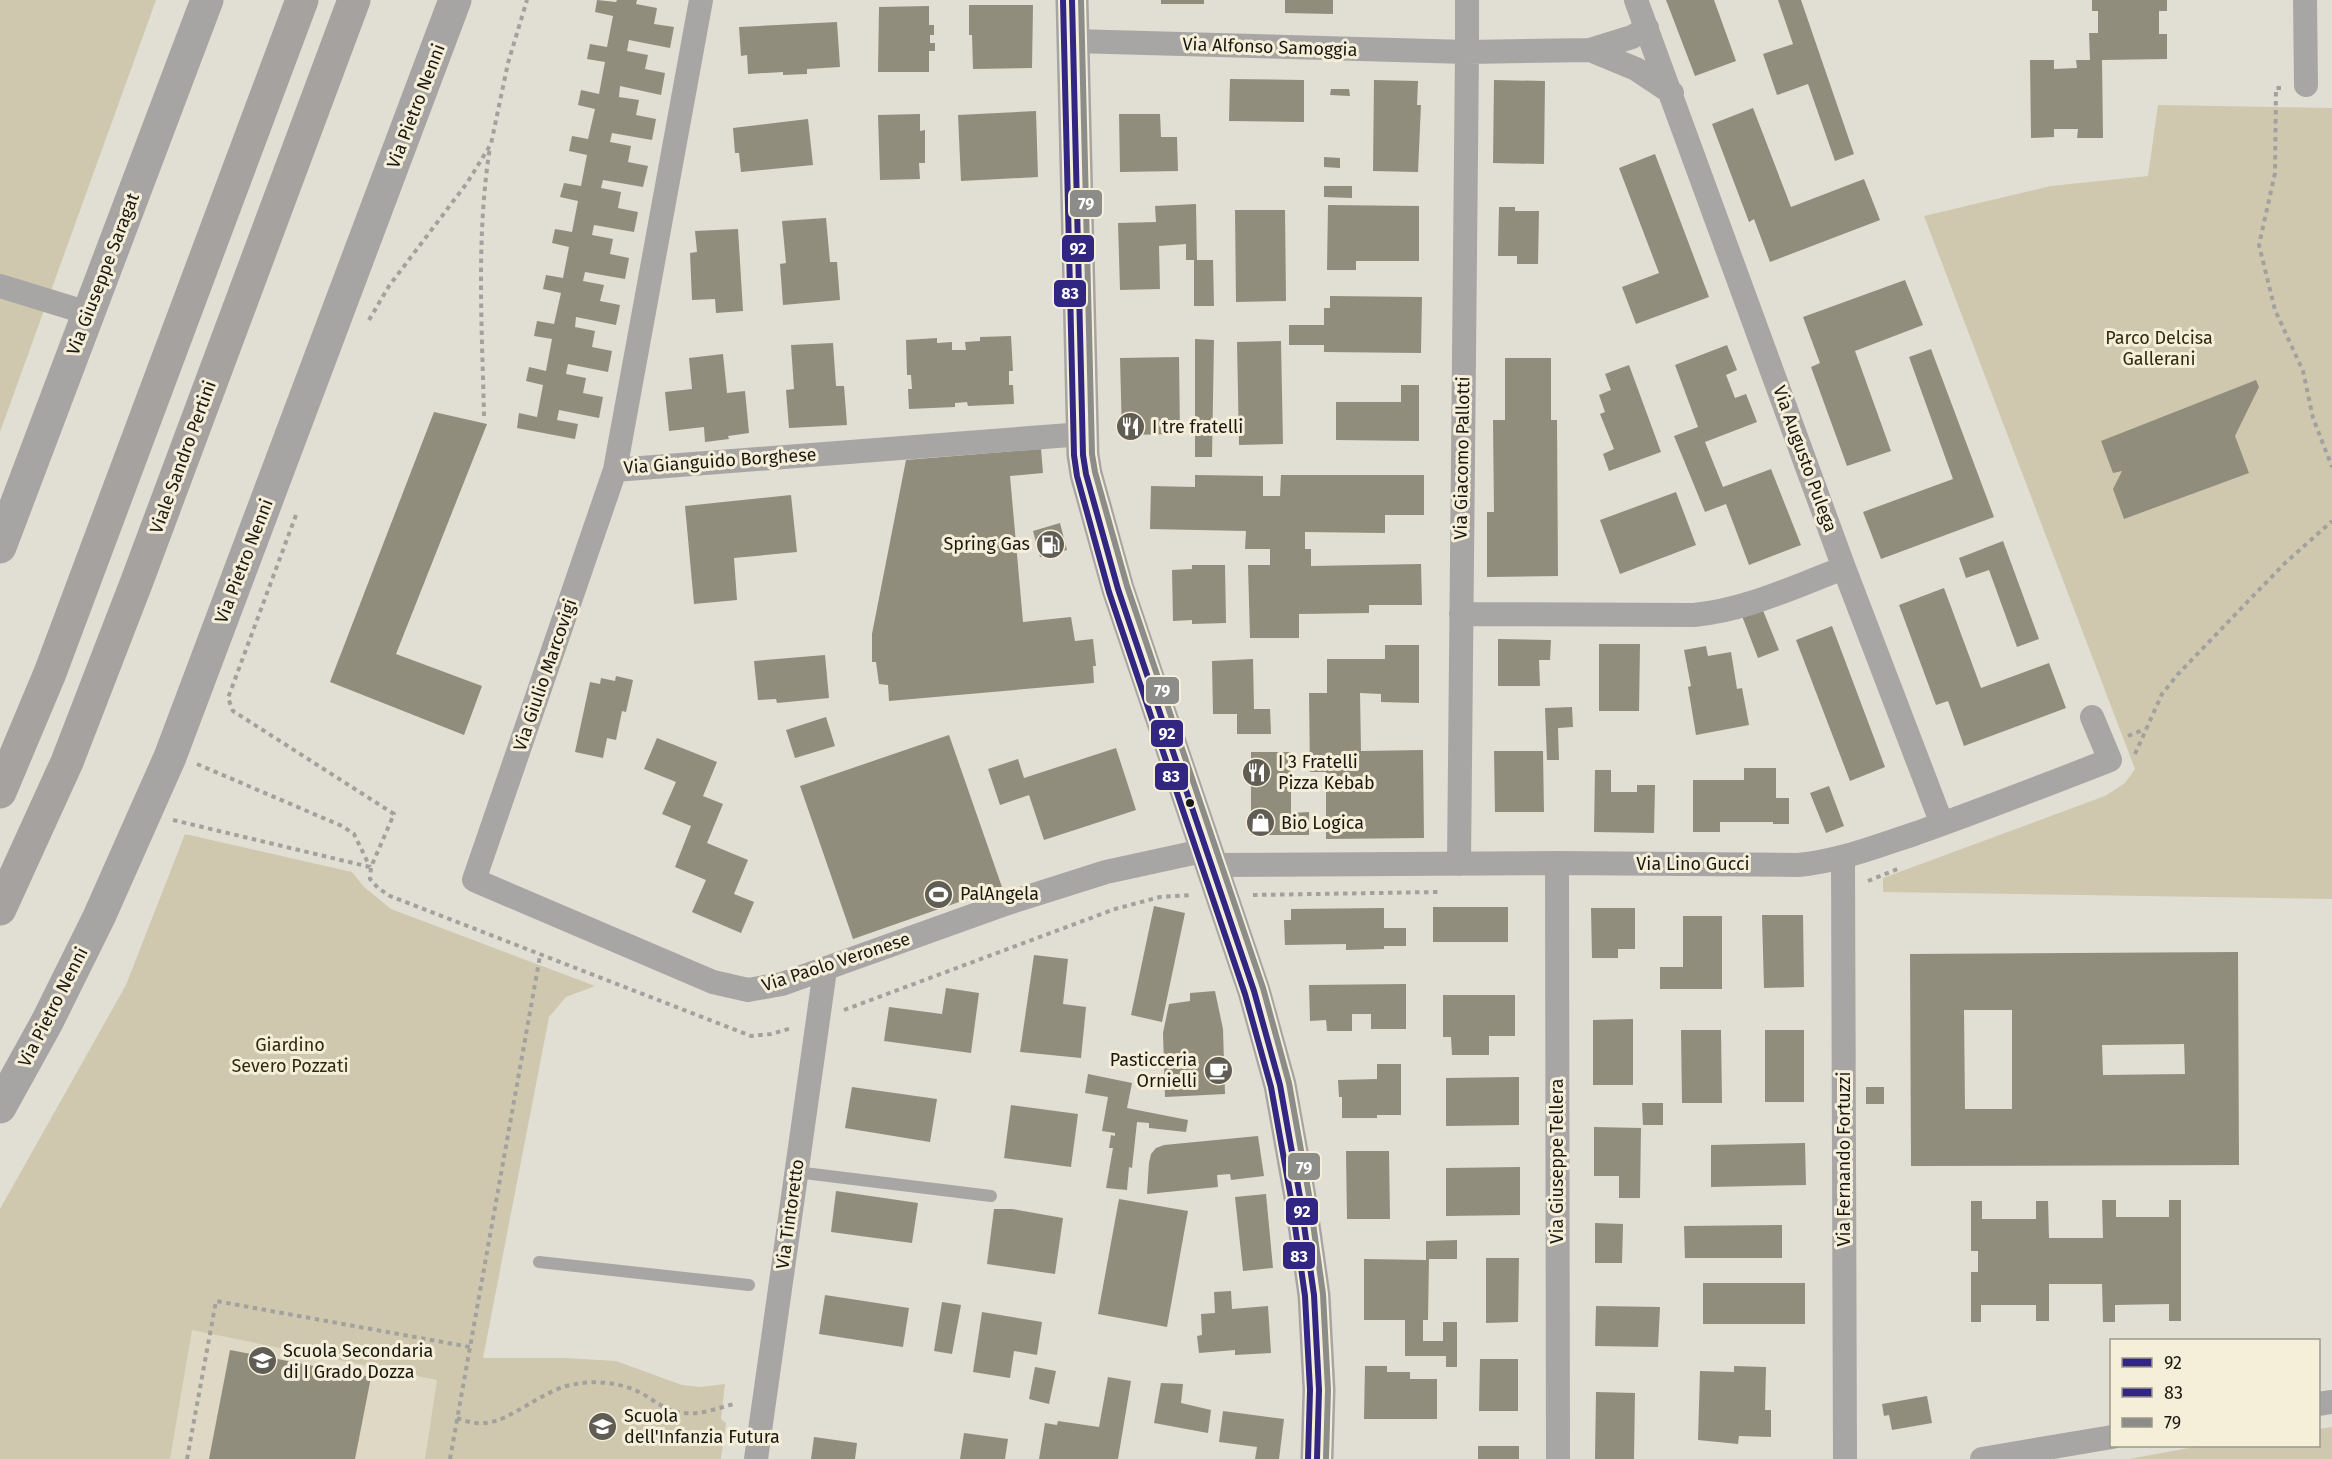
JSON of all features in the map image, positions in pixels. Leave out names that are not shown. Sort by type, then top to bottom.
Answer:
[{"type":"highway","points":[[0,792],[50,673],[302,0]]},
{"type":"highway","name":"Viale Sandro Pertini","points":[[0,909],[71,751],[354,0]]},
{"type":"street","name":"Via Giuseppe Saragat","points":[[0,547],[207,0]]},
{"type":"street","name":"Via Pietro Nenni","points":[[0,1107],[47,1022],[99,918],[170,757],[455,0]]},
{"type":"street","name":"Via Gianguido Borghese","points":[[701,0],[615,470],[1083,435]]},
{"type":"street","points":[[1072,0],[1083,435],[1086,474],[1118,589],[1254,991],[1280,1085],[1291,1140],[1314,1295],[1320,1390],[1317,1459]]},
{"type":"street","name":"Via Giacomo Pallotti","points":[[1459,864],[1467,0]]},
{"type":"street","name":"Via Augusto Pulega","points":[[1636,0],[1672,93],[1844,568],[1942,824]]},
{"type":"street","points":[[2305,0],[2306,85]]},
{"type":"street","points":[[1590,50],[1632,37],[1647,28]]},
{"type":"street","name":"Via Alfonso Samoggia","points":[[1073,41],[1467,52],[1590,50]]},
{"type":"street","points":[[1590,50],[1636,69],[1672,93]]},
{"type":"street","points":[[0,286],[88,313]]},
{"type":"street","name":"Via Giulio Marcovigi","points":[[474,880],[615,470]]},
{"type":"street","points":[[1461,614],[1694,615],[1715,613],[1738,608],[1844,568]]},
{"type":"street","name":"Via Lino Gucci","points":[[1209,858],[1459,864],[1798,865],[1843,858],[1942,824],[2110,760],[2092,717]]},
{"type":"street","name":"Via Paolo Veronese","points":[[474,880],[713,982],[748,990],[765,988],[825,970],[997,907],[1106,872],[1209,858]]},
{"type":"street","name":"Via Fernando Fortuzzi","points":[[1843,858],[1845,1459]]},
{"type":"street","name":"Via Giuseppe Tellera","points":[[1557,863],[1558,1459]]},
{"type":"street","name":"Via Tintoretto","points":[[756,1459],[825,970]]},
{"type":"street","points":[[1982,1459],[2110,1437]]},
{"type":"lane","points":[[796,1172],[992,1196]]},
{"type":"lane","points":[[539,1263],[749,1285]]},
{"type":"path","points":[[484,416],[483,190],[508,63],[527,0]]},
{"type":"path","points":[[2306,85],[2276,88],[2275,173],[2259,245],[2275,310],[2302,371],[2313,418],[2332,467]]},
{"type":"path","points":[[366,326],[389,286],[467,183],[491,144]]},
{"type":"path","points":[[298,509],[228,698],[233,711],[394,814],[370,867],[370,879],[378,888],[390,896],[540,956],[751,1036],[771,1034]]},
{"type":"path","points":[[194,763],[342,826],[354,834],[370,867]]},
{"type":"path","points":[[168,819],[370,867]]},
{"type":"path","points":[[1248,895],[1443,892]]},
{"type":"path","points":[[848,1008],[1115,909],[1160,897],[1198,894]]},
{"type":"path","points":[[450,1459],[540,956]]},
{"type":"path","points":[[187,1459],[216,1301],[470,1347]]},
{"type":"path","points":[[457,1418],[486,1424],[512,1414],[538,1397],[574,1384],[609,1382],[640,1392],[664,1407],[683,1413],[702,1413],[734,1404]]},
{"type":"shaded area","name":"Scuola Secondaria di I Grado Dozza","points":[[93,1292],[451,1298],[425,1459],[0,1459]]},
{"type":"green space","points":[[0,0],[156,0],[0,432]]},
{"type":"green space","name":"Parco Delcisa Gallerani","points":[[2158,105],[2332,108],[2332,899],[1883,892],[1883,878],[2105,796],[2125,783],[2135,769],[1924,216],[2051,186],[2148,176]]},
{"type":"green space","name":"Giardino Severo Pozzati","points":[[185,834],[352,872],[364,887],[391,909],[595,986],[566,997],[549,1017],[483,1358],[565,1358],[616,1361],[682,1385],[700,1387],[725,1384],[721,1419],[726,1423],[721,1459],[425,1459],[437,1380],[192,1330],[170,1459],[0,1459],[0,1209],[126,985]]},
{"type":"green space","points":[[2332,1427],[2332,1459],[2129,1459],[2195,1447],[2320,1447],[2320,1429]]},
{"type":"building","points":[[597,0],[616,2],[617,0],[637,0],[636,4],[657,8],[654,24],[674,27],[670,48],[629,40],[627,51],[648,55],[645,69],[665,73],[661,95],[620,86],[619,97],[639,100],[636,115],[656,119],[652,140],[612,133],[610,142],[631,146],[628,162],[648,166],[643,187],[603,180],[601,188],[621,192],[618,208],[638,212],[634,232],[594,225],[592,235],[613,239],[610,254],[629,258],[625,279],[585,272],[583,281],[604,285],[600,301],[620,305],[616,325],[576,317],[575,327],[595,331],[592,347],[612,351],[608,372],[568,364],[566,374],[586,378],[583,393],[603,397],[599,418],[559,410],[557,420],[578,424],[575,439],[517,428],[519,413],[537,417],[543,385],[526,381],[529,367],[546,371],[552,339],[534,336],[537,321],[554,324],[561,293],[543,289],[546,275],[563,278],[569,247],[552,243],[555,229],[572,232],[578,201],[560,197],[564,183],[581,186],[587,155],[569,151],[572,136],[588,139],[595,109],[578,105],[581,90],[599,94],[605,62],[587,59],[590,44],[607,47],[613,16],[595,12]]},
{"type":"building","points":[[1161,0],[1204,0],[1204,4],[1161,4]]},
{"type":"building","points":[[1285,0],[1333,0],[1333,14],[1285,13]]},
{"type":"building","points":[[1666,0],[1714,0],[1736,61],[1695,76]]},
{"type":"building","points":[[1778,0],[1801,0],[1854,154],[1835,161],[1808,84],[1777,95],[1763,54],[1793,44]]},
{"type":"building","points":[[2092,0],[2167,0],[2167,11],[2159,11],[2159,34],[2167,34],[2167,59],[2102,60],[2103,138],[2077,138],[2078,129],[2054,129],[2054,137],[2031,138],[2030,60],[2054,60],[2054,69],[2077,68],[2076,60],[2090,60],[2089,33],[2098,33],[2098,11],[2092,11]]},
{"type":"building","points":[[969,5],[1033,5],[1032,68],[973,69],[972,35],[969,35]]},
{"type":"building","points":[[929,6],[929,25],[934,25],[934,35],[930,35],[930,43],[935,43],[935,51],[929,51],[929,72],[878,72],[879,7]]},
{"type":"building","points":[[837,22],[840,67],[807,69],[807,74],[783,75],[783,72],[748,74],[747,55],[741,56],[739,27]]},
{"type":"building","points":[[1230,79],[1304,80],[1304,122],[1229,121]]},
{"type":"building","points":[[1374,80],[1418,81],[1417,105],[1421,105],[1418,172],[1373,171]]},
{"type":"building","points":[[1494,80],[1545,81],[1544,164],[1493,163]]},
{"type":"building","points":[[1331,89],[1349,89],[1350,96],[1330,95]]},
{"type":"building","points":[[1753,108],[1791,207],[1864,179],[1880,220],[1770,262],[1754,219],[1749,222],[1712,124]]},
{"type":"building","points":[[1036,111],[1038,177],[961,181],[958,115]]},
{"type":"building","points":[[920,114],[920,131],[925,130],[925,163],[919,163],[920,179],[880,180],[878,115]]},
{"type":"building","points":[[1119,114],[1160,114],[1161,137],[1177,137],[1178,171],[1120,172]]},
{"type":"building","points":[[808,119],[813,165],[741,172],[739,153],[735,153],[733,128]]},
{"type":"building","points":[[1655,154],[1709,297],[1636,324],[1622,287],[1659,273],[1619,168]]},
{"type":"building","points":[[1324,157],[1340,158],[1340,168],[1324,167]]},
{"type":"building","points":[[1324,186],[1352,186],[1352,198],[1324,197]]},
{"type":"building","points":[[1196,204],[1197,260],[1213,260],[1214,306],[1194,306],[1194,260],[1186,260],[1186,244],[1159,246],[1160,289],[1120,290],[1118,223],[1156,222],[1155,206]]},
{"type":"building","points":[[1328,205],[1419,206],[1419,261],[1356,261],[1356,270],[1327,270]]},
{"type":"building","points":[[1499,207],[1515,207],[1515,211],[1539,211],[1538,264],[1517,264],[1517,256],[1498,256]]},
{"type":"building","points":[[1235,210],[1285,210],[1286,301],[1236,302]]},
{"type":"building","points":[[826,218],[830,262],[837,262],[840,300],[783,305],[780,264],[786,263],[782,221]]},
{"type":"building","points":[[738,229],[743,311],[716,313],[715,299],[692,300],[690,253],[697,252],[695,231]]},
{"type":"building","points":[[1905,280],[1923,325],[1855,351],[1891,451],[1847,466],[1811,367],[1820,363],[1803,317]]},
{"type":"building","points":[[1330,296],[1422,297],[1421,353],[1324,352],[1324,345],[1289,345],[1289,325],[1324,325],[1324,308],[1330,308]]},
{"type":"building","points":[[1011,336],[1013,371],[1009,371],[1009,385],[1013,385],[1014,404],[968,406],[967,402],[955,403],[955,407],[909,409],[908,389],[912,389],[911,375],[907,375],[906,340],[937,338],[937,343],[952,342],[952,350],[966,350],[965,342],[980,341],[980,337]]},
{"type":"building","points":[[1195,339],[1214,340],[1212,457],[1195,457]]},
{"type":"building","points":[[1281,341],[1283,444],[1239,445],[1237,342]]},
{"type":"building","points":[[833,343],[836,386],[844,386],[847,425],[789,428],[786,390],[794,389],[791,345]]},
{"type":"building","points":[[1727,345],[1737,370],[1726,375],[1735,398],[1746,394],[1757,422],[1705,442],[1723,487],[1771,469],[1801,545],[1749,565],[1726,504],[1705,512],[1674,436],[1698,427],[1675,365]]},
{"type":"building","points":[[1931,349],[1994,517],[1881,559],[1863,512],[1953,479],[1909,357]]},
{"type":"building","points":[[723,354],[727,393],[745,391],[749,433],[728,436],[729,439],[705,442],[704,427],[669,431],[665,392],[692,389],[689,358]]},
{"type":"building","points":[[1179,357],[1180,434],[1122,435],[1120,358]]},
{"type":"building","points":[[1505,358],[1551,358],[1551,420],[1557,420],[1558,576],[1487,577],[1487,512],[1494,512],[1493,420],[1505,420]]},
{"type":"building","points":[[1629,365],[1661,452],[1609,471],[1603,454],[1614,449],[1600,414],[1605,412],[1599,395],[1611,390],[1605,374]]},
{"type":"building","points":[[2256,380],[2259,387],[2235,436],[2249,473],[2124,519],[2113,489],[2122,471],[2113,473],[2101,441]]},
{"type":"building","points":[[1401,385],[1419,385],[1419,441],[1336,440],[1336,402],[1401,402]]},
{"type":"building","points":[[434,412],[487,424],[396,654],[482,686],[464,735],[330,682]]},
{"type":"building","points":[[1041,449],[1043,473],[1010,476],[1023,622],[1071,617],[1075,641],[1093,639],[1096,666],[1093,666],[1094,683],[889,701],[888,685],[879,684],[876,662],[872,662],[872,634],[906,460]]},
{"type":"building","points":[[1195,475],[1263,476],[1263,496],[1280,496],[1281,475],[1424,475],[1424,515],[1385,515],[1385,533],[1305,532],[1305,549],[1311,549],[1311,566],[1421,564],[1422,605],[1369,605],[1369,613],[1299,614],[1299,638],[1250,638],[1248,565],[1270,565],[1270,549],[1245,549],[1246,531],[1150,529],[1151,486],[1195,487]]},
{"type":"building","points":[[1676,492],[1696,545],[1620,574],[1600,520]]},
{"type":"building","points":[[791,495],[797,552],[734,558],[737,600],[694,604],[685,506]]},
{"type":"building","points":[[1060,523],[1067,550],[1040,557],[1033,531]]},
{"type":"building","points":[[2003,541],[2039,639],[2017,647],[1989,570],[1966,578],[1959,558]]},
{"type":"building","points":[[1192,565],[1225,565],[1226,623],[1192,624],[1192,620],[1173,621],[1172,570],[1192,569]]},
{"type":"building","points":[[1944,588],[1981,688],[2049,663],[2066,708],[1964,746],[1948,701],[1936,705],[1899,605]]},
{"type":"building","points":[[1762,608],[1779,650],[1758,658],[1742,616]]},
{"type":"building","points":[[1832,626],[1885,767],[1850,781],[1796,640]]},
{"type":"building","points":[[1498,639],[1551,640],[1550,660],[1539,660],[1540,686],[1498,686]]},
{"type":"building","points":[[1599,644],[1640,644],[1639,711],[1599,711]]},
{"type":"building","points":[[1385,645],[1419,645],[1419,703],[1381,702],[1381,694],[1360,693],[1361,751],[1423,750],[1424,838],[1326,839],[1326,772],[1310,772],[1309,693],[1327,693],[1327,659],[1385,659]]},
{"type":"building","points":[[1706,646],[1708,656],[1731,652],[1737,689],[1742,688],[1749,725],[1696,735],[1688,687],[1691,686],[1684,650]]},
{"type":"building","points":[[825,655],[829,698],[777,703],[776,699],[758,700],[754,661]]},
{"type":"building","points":[[1253,659],[1254,709],[1270,709],[1271,734],[1237,734],[1237,714],[1213,714],[1212,661]]},
{"type":"building","points":[[616,676],[633,680],[626,712],[622,711],[616,740],[607,738],[603,758],[575,752],[590,682],[600,684],[601,678],[615,681]]},
{"type":"building","points":[[1572,707],[1573,727],[1558,728],[1559,760],[1547,760],[1545,708]]},
{"type":"building","points":[[826,717],[835,746],[795,758],[786,730]]},
{"type":"building","points":[[949,735],[1002,887],[853,939],[800,786]]},
{"type":"building","points":[[657,738],[717,762],[703,796],[723,804],[707,843],[748,860],[734,894],[754,902],[741,933],[692,912],[706,880],[675,867],[691,826],[662,814],[676,782],[644,769]]},
{"type":"building","points":[[1116,748],[1136,810],[1044,840],[1029,795],[1000,805],[988,769],[1018,759],[1024,778]]},
{"type":"building","points":[[1494,751],[1543,751],[1544,812],[1495,812]]},
{"type":"building","points":[[1251,752],[1291,752],[1291,813],[1309,812],[1309,835],[1251,835]]},
{"type":"building","points":[[1744,768],[1776,768],[1776,798],[1789,798],[1789,824],[1720,822],[1720,832],[1693,832],[1693,780],[1744,780]]},
{"type":"building","points":[[1595,770],[1611,770],[1611,792],[1637,792],[1637,785],[1655,785],[1654,833],[1594,832]]},
{"type":"building","points":[[1829,786],[1844,826],[1826,833],[1810,793]]},
{"type":"building","points":[[1154,906],[1185,913],[1162,1022],[1131,1015]]},
{"type":"building","points":[[1433,907],[1508,907],[1508,942],[1433,942]]},
{"type":"building","points":[[1384,908],[1384,928],[1406,928],[1406,946],[1346,950],[1346,944],[1285,945],[1284,920],[1291,920],[1291,909]]},
{"type":"building","points":[[1591,908],[1635,908],[1635,949],[1618,949],[1618,958],[1592,958]]},
{"type":"building","points":[[1762,915],[1803,915],[1804,987],[1764,988]]},
{"type":"building","points":[[1683,916],[1722,916],[1722,989],[1660,989],[1660,967],[1683,967]]},
{"type":"building","points":[[2238,952],[2239,1165],[1911,1166],[1910,954]],"holes":[[[1964,1010],[2012,1010],[2012,1109],[1965,1109]],[[2184,1044],[2185,1074],[2103,1075],[2102,1045]]]},
{"type":"building","points":[[1034,955],[1068,959],[1063,1004],[1086,1007],[1081,1058],[1020,1052]]},
{"type":"building","points":[[1406,984],[1406,1029],[1371,1029],[1371,1014],[1352,1014],[1352,1031],[1327,1031],[1326,1020],[1310,1021],[1309,985]]},
{"type":"building","points":[[946,988],[979,993],[971,1053],[884,1041],[889,1007],[942,1014]]},
{"type":"building","points":[[1215,991],[1223,1029],[1225,1094],[1165,1097],[1163,1033],[1169,1004],[1190,1001],[1190,993]]},
{"type":"building","points":[[1443,995],[1515,995],[1515,1036],[1489,1036],[1489,1055],[1452,1055],[1451,1037],[1443,1037]]},
{"type":"building","points":[[1633,1019],[1633,1085],[1593,1085],[1593,1020]]},
{"type":"building","points":[[1681,1030],[1721,1030],[1722,1103],[1682,1103]]},
{"type":"building","points":[[1765,1030],[1804,1030],[1804,1102],[1765,1102]]},
{"type":"building","points":[[1377,1064],[1401,1064],[1401,1115],[1342,1118],[1342,1097],[1339,1097],[1338,1080],[1377,1079]]},
{"type":"building","points":[[1088,1074],[1132,1083],[1127,1108],[1188,1120],[1186,1132],[1149,1128],[1149,1123],[1137,1122],[1127,1190],[1106,1188],[1113,1148],[1109,1148],[1111,1135],[1115,1136],[1115,1133],[1102,1131],[1108,1097],[1085,1093]]},
{"type":"building","points":[[1519,1077],[1519,1125],[1446,1126],[1446,1078]]},
{"type":"building","points":[[852,1087],[937,1099],[930,1142],[845,1128]]},
{"type":"building","points":[[1866,1087],[1884,1087],[1884,1104],[1866,1104]]},
{"type":"building","points":[[1642,1103],[1663,1103],[1663,1125],[1643,1125]]},
{"type":"building","points":[[1011,1105],[1078,1114],[1071,1167],[1004,1158]]},
{"type":"building","points":[[1594,1127],[1641,1128],[1640,1198],[1619,1198],[1619,1176],[1594,1176]]},
{"type":"building","points":[[1258,1136],[1264,1176],[1231,1180],[1230,1174],[1217,1175],[1218,1187],[1147,1194],[1149,1163],[1151,1154],[1156,1148],[1164,1145]]},
{"type":"building","points":[[1805,1143],[1806,1185],[1711,1187],[1711,1145]]},
{"type":"building","points":[[1346,1151],[1389,1151],[1390,1219],[1347,1219]]},
{"type":"building","points":[[1520,1167],[1520,1215],[1446,1216],[1446,1168]]},
{"type":"building","points":[[836,1191],[918,1203],[912,1243],[831,1232]]},
{"type":"building","points":[[1266,1194],[1273,1268],[1243,1271],[1235,1197]]},
{"type":"building","points":[[1119,1199],[1188,1211],[1167,1327],[1098,1314]]},
{"type":"building","points":[[2102,1200],[2116,1200],[2116,1217],[2169,1217],[2169,1200],[2181,1200],[2181,1321],[2169,1321],[2169,1304],[2115,1305],[2115,1322],[2103,1322],[2102,1284],[2049,1284],[2049,1321],[2036,1321],[2036,1305],[1981,1305],[1981,1322],[1971,1322],[1971,1272],[1978,1272],[1978,1251],[1971,1251],[1971,1201],[1982,1201],[1982,1219],[2036,1219],[2036,1201],[2048,1201],[2049,1238],[2103,1238]]},
{"type":"building","points":[[994,1209],[1012,1209],[1063,1218],[1055,1274],[987,1264]]},
{"type":"building","points":[[1595,1223],[1623,1224],[1622,1263],[1595,1263]]},
{"type":"building","points":[[1782,1225],[1782,1258],[1685,1258],[1684,1226]]},
{"type":"building","points":[[1457,1240],[1457,1259],[1429,1259],[1428,1320],[1423,1320],[1423,1341],[1443,1341],[1443,1322],[1457,1322],[1457,1367],[1446,1367],[1446,1356],[1405,1356],[1405,1320],[1364,1320],[1364,1259],[1426,1260],[1426,1241]]},
{"type":"building","points":[[1486,1258],[1519,1258],[1518,1322],[1486,1323]]},
{"type":"building","points":[[1703,1283],[1805,1283],[1805,1324],[1703,1324]]},
{"type":"building","points":[[1231,1291],[1232,1309],[1268,1306],[1271,1353],[1235,1355],[1235,1350],[1199,1353],[1197,1336],[1202,1335],[1201,1314],[1215,1313],[1214,1292]]},
{"type":"building","points":[[825,1295],[909,1308],[903,1347],[819,1334]]},
{"type":"building","points":[[942,1302],[961,1305],[952,1354],[934,1351]]},
{"type":"building","points":[[1596,1306],[1660,1307],[1658,1347],[1595,1346]]},
{"type":"building","points":[[982,1312],[1042,1322],[1037,1355],[1014,1351],[1010,1378],[973,1372]]},
{"type":"building","points":[[230,1350],[371,1377],[355,1459],[209,1459]]},
{"type":"building","points":[[1480,1359],[1518,1359],[1518,1411],[1479,1411]]},
{"type":"building","points":[[1365,1366],[1387,1366],[1387,1372],[1410,1372],[1410,1379],[1437,1379],[1437,1419],[1364,1419]]},
{"type":"building","points":[[1734,1366],[1766,1367],[1765,1410],[1771,1410],[1771,1437],[1739,1436],[1738,1444],[1698,1440],[1700,1371],[1734,1372]]},
{"type":"building","points":[[1035,1367],[1056,1371],[1049,1404],[1029,1399]]},
{"type":"building","points":[[1108,1377],[1131,1381],[1118,1459],[1039,1459],[1045,1423],[1057,1425],[1058,1421],[1099,1427]]},
{"type":"building","points":[[1161,1383],[1183,1384],[1181,1403],[1211,1410],[1208,1433],[1154,1423]]},
{"type":"building","points":[[1596,1392],[1635,1393],[1634,1459],[1595,1459]]},
{"type":"building","points":[[1927,1396],[1932,1423],[1892,1430],[1889,1415],[1884,1416],[1882,1404]]},
{"type":"building","points":[[1223,1411],[1284,1419],[1279,1459],[1255,1459],[1257,1447],[1219,1442]]},
{"type":"building","points":[[964,1433],[1008,1439],[1005,1459],[960,1459]]},
{"type":"building","points":[[814,1437],[857,1443],[855,1459],[811,1459]]},
{"type":"building","points":[[1478,1446],[1519,1446],[1519,1459],[1478,1459]]},
{"type":"transit line","name":"83","points":[[1063,0],[1074,455],[1077,476],[1109,592],[1245,994],[1271,1087],[1291,1198],[1305,1296],[1310,1390],[1308,1459]]},
{"type":"transit line","name":"92","points":[[1072,0],[1083,455],[1086,474],[1118,589],[1254,991],[1280,1085],[1300,1197],[1314,1295],[1319,1390],[1317,1459]]},
{"type":"transit line","name":"79","points":[[1081,0],[1092,454],[1095,472],[1127,586],[1263,988],[1289,1083],[1309,1195],[1323,1294],[1328,1390],[1326,1459]]},
{"type":"place","name":"I tre fratelli","points":[[1131,427]]},
{"type":"place","name":"Spring Gas","points":[[1051,544]]},
{"type":"place","name":"I 3 Fratelli Pizza Kebab","points":[[1257,772]]},
{"type":"place","name":"Bio Logica","points":[[1260,823]]},
{"type":"place","name":"PalAngela","points":[[939,894]]},
{"type":"place","name":"Pasticceria Ornielli","points":[[1218,1070]]},
{"type":"place","name":"Scuola Secondaria di I Grado Dozza","points":[[262,1361]]},
{"type":"place","name":"Scuola dell'Infanzia Futura","points":[[603,1426]]}]
